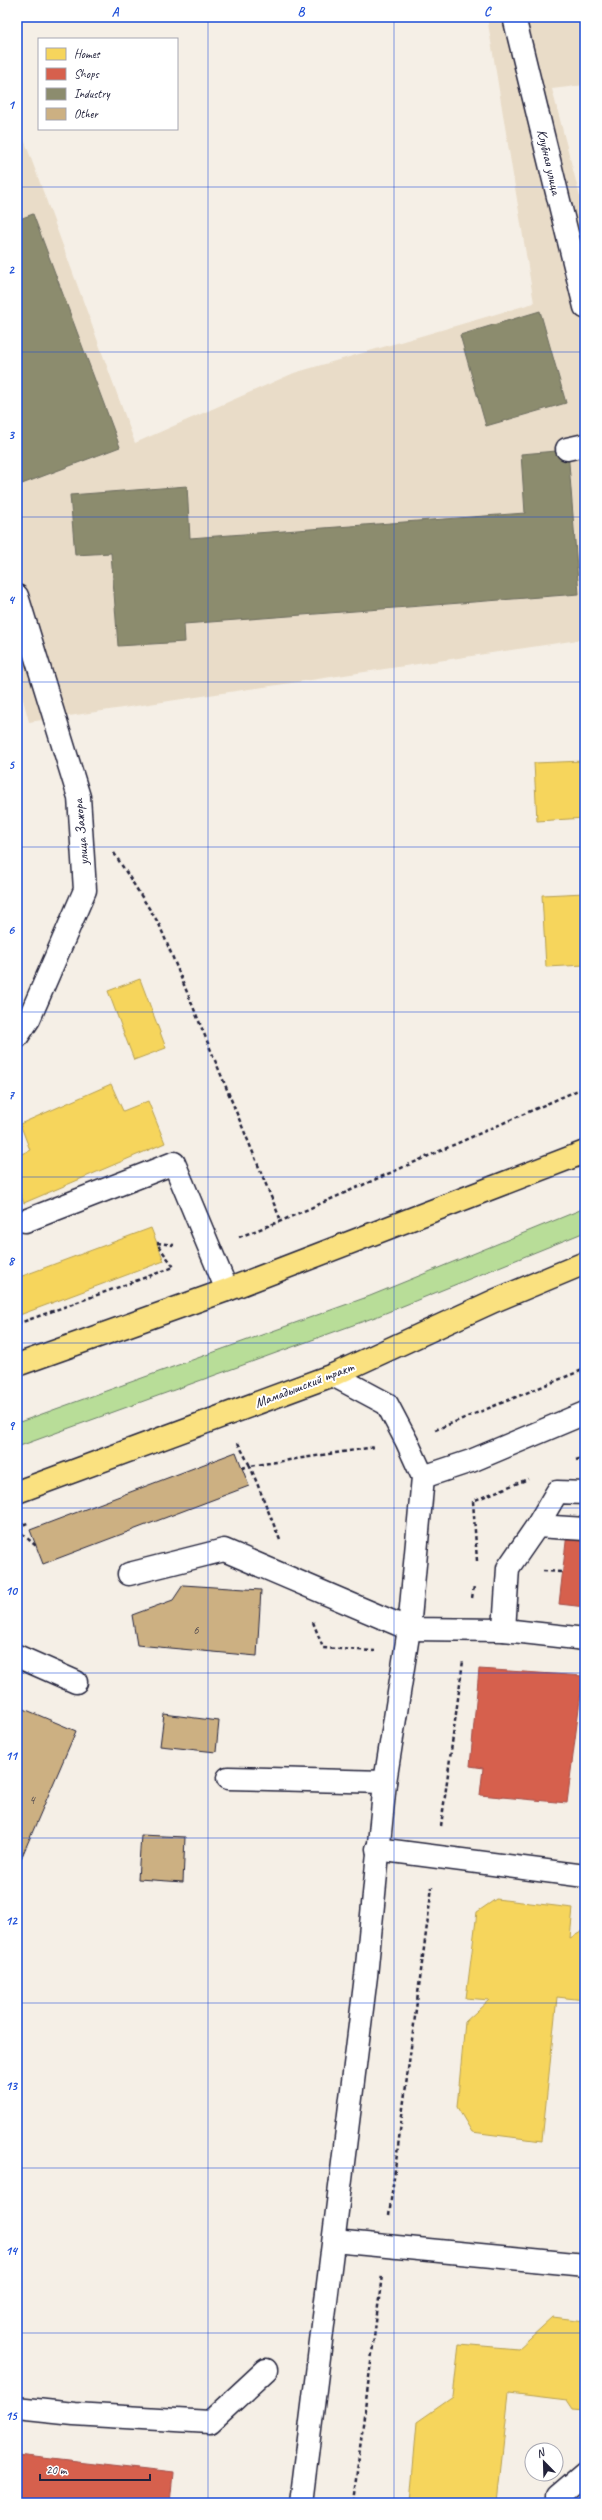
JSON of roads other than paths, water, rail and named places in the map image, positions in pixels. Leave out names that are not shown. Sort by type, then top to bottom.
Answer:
[{"type":"main road","points":[[17,1365],[227,1290],[585,1152]]},
{"type":"main road","name":"Мамадышский тракт","points":[[17,1492],[333,1375],[494,1301],[585,1263]]},
{"type":"street","name":"Клубная улица","points":[[514,17],[585,307]]},
{"type":"street","name":"улица Зажора","points":[[17,596],[79,797],[85,890],[29,1019],[17,1037]]},
{"type":"street","points":[[25,1221],[174,1163],[211,1248],[227,1290]]},
{"type":"street","points":[[301,2503],[366,1976],[384,1782],[409,1629],[423,1477],[408,1442],[387,1404],[333,1375]]},
{"type":"street","points":[[423,1477],[472,1461],[585,1413]]},
{"type":"street","points":[[504,1630],[508,1568],[537,1526],[557,1492],[585,1493]]},
{"type":"street","points":[[537,1526],[585,1530]]},
{"type":"street","points":[[129,1574],[224,1550],[409,1629],[504,1630],[585,1639]]},
{"type":"street","points":[[17,1656],[76,1682]]},
{"type":"street","points":[[228,1778],[384,1782]]},
{"type":"street","points":[[377,1849],[436,1858],[585,1876]]},
{"type":"street","points":[[334,2242],[585,2265]]},
{"type":"street","points":[[17,2408],[74,2414],[210,2422],[266,2370]]},
{"type":"street","points":[[558,2503],[558,2496],[585,2473]]}]
